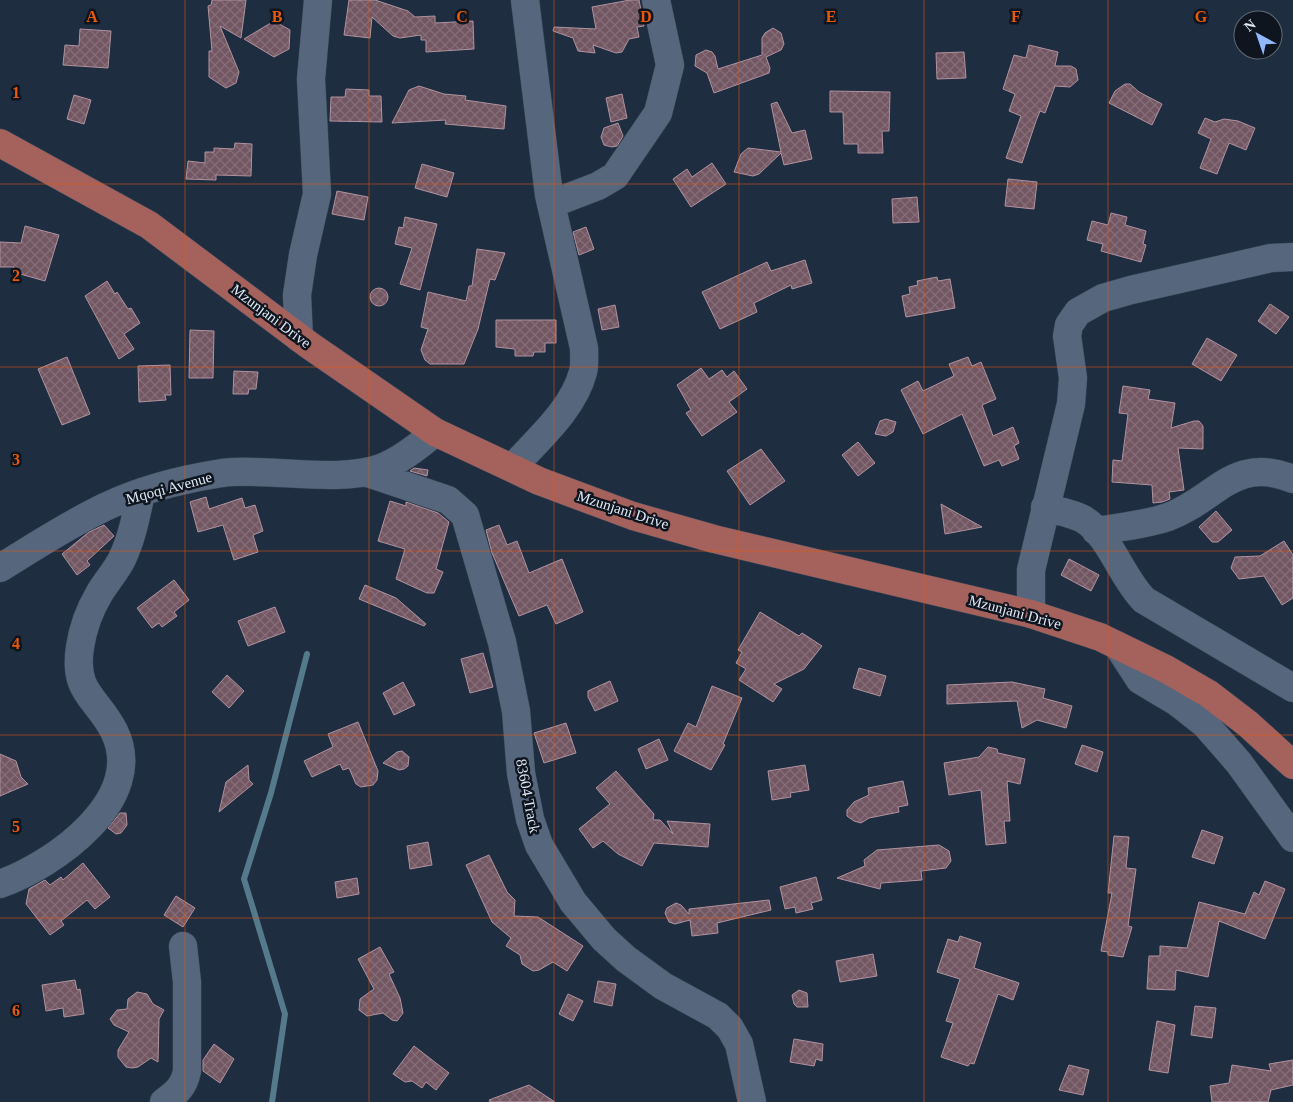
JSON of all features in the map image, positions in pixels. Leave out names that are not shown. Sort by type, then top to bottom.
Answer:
[{"type":"main road","name":"Mzunjani Drive","points":[[0,143],[149,225],[299,338],[435,432],[539,481],[633,516],[714,539],[1031,614],[1100,637],[1166,669],[1209,694],[1248,724],[1293,765]]},
{"type":"street","points":[[299,338],[298,295],[303,255],[317,194],[311,78],[318,0]]},
{"type":"street","points":[[512,468],[564,409],[576,390],[584,370],[584,348],[551,204],[525,0]]},
{"type":"street","points":[[551,204],[598,186],[615,176],[658,113],[670,65],[656,0]]},
{"type":"street","points":[[1031,614],[1031,570],[1071,404],[1072,378],[1067,336],[1069,325],[1078,312],[1089,304],[1131,290],[1271,258],[1293,257]]},
{"type":"street","name":"Mqoqi Avenue","points":[[0,568],[106,506],[141,493],[181,481],[223,473],[356,474],[382,467],[404,455],[435,432]]},
{"type":"street","points":[[1096,530],[1146,523],[1168,516],[1241,474],[1256,471],[1276,472],[1293,479]]},
{"type":"street","name":"83604 Track","points":[[365,472],[448,500],[465,515],[502,642],[516,711],[521,772],[530,819],[539,845],[573,902],[604,939],[626,960],[663,986],[718,1016],[730,1028],[739,1044],[752,1102]]},
{"type":"street","points":[[0,884],[17,878],[52,859],[84,832],[116,789],[120,770],[119,744],[113,731],[82,686],[78,671],[86,618],[121,560],[131,538],[141,493]]},
{"type":"street","points":[[1045,507],[1082,519],[1096,530],[1132,588],[1144,600],[1293,688]]},
{"type":"street","points":[[1118,646],[1140,680],[1177,702],[1205,724],[1239,763],[1293,838]]},
{"type":"street","points":[[164,1102],[180,1089],[185,1081],[187,1071],[187,982],[183,946]]},
{"type":"building","points":[[212,0],[246,0],[241,38],[220,26],[239,72],[236,83],[226,88],[209,77],[209,51],[212,51],[208,6],[211,5]]},
{"type":"building","points":[[349,0],[375,0],[408,11],[415,17],[435,16],[435,23],[473,21],[474,49],[426,52],[426,40],[421,40],[421,35],[400,38],[393,36],[372,17],[370,38],[344,35]]},
{"type":"building","points":[[639,0],[644,26],[637,27],[639,37],[629,39],[622,52],[616,53],[593,45],[595,53],[578,51],[573,38],[553,31],[554,27],[596,29],[592,7]]},
{"type":"building","points":[[274,21],[290,30],[289,49],[274,57],[244,39]]},
{"type":"building","points":[[773,28],[781,33],[784,44],[781,50],[766,57],[770,68],[769,73],[714,93],[707,73],[695,66],[696,55],[706,50],[712,52],[718,69],[762,55],[762,38],[765,33]]},
{"type":"building","points":[[80,29],[111,31],[108,68],[63,65],[65,45],[79,46]]},
{"type":"building","points":[[1029,45],[1058,52],[1055,66],[1071,66],[1076,69],[1078,80],[1070,87],[1055,86],[1045,113],[1040,111],[1022,163],[1006,158],[1021,116],[1009,111],[1015,94],[1003,89],[1014,55],[1026,58]]},
{"type":"building","points":[[964,52],[966,78],[937,79],[936,53]]},
{"type":"building","points":[[1125,84],[1130,84],[1139,92],[1162,104],[1152,125],[1109,103],[1115,91]]},
{"type":"building","points":[[419,86],[444,94],[466,96],[465,100],[506,106],[504,129],[445,124],[446,120],[392,123],[409,90]]},
{"type":"building","points":[[346,89],[369,90],[369,96],[381,96],[382,122],[330,121],[331,97],[345,97]]},
{"type":"building","points":[[830,91],[890,92],[889,131],[882,131],[883,153],[858,153],[858,144],[844,144],[843,112],[830,112]]},
{"type":"building","points":[[622,94],[627,118],[611,122],[606,98]]},
{"type":"building","points":[[74,95],[91,100],[84,124],[67,119]]},
{"type":"building","points":[[777,102],[792,133],[805,130],[812,159],[784,165],[781,153],[759,174],[753,176],[734,172],[741,154],[748,148],[781,152],[771,104]]},
{"type":"building","points":[[1205,118],[1215,122],[1224,119],[1238,121],[1255,128],[1246,150],[1229,143],[1217,174],[1200,168],[1211,139],[1198,133]]},
{"type":"building","points":[[618,123],[623,136],[617,146],[604,145],[601,137],[604,128]]},
{"type":"building","points":[[235,143],[252,144],[251,176],[216,175],[216,180],[186,179],[188,161],[205,163],[205,152],[214,152],[214,148],[234,149]]},
{"type":"building","points":[[712,163],[726,184],[691,207],[673,179],[687,169],[692,177]]},
{"type":"building","points":[[422,164],[454,173],[447,197],[415,188]]},
{"type":"building","points":[[1008,179],[1037,182],[1034,209],[1005,206]]},
{"type":"building","points":[[337,191],[368,197],[364,220],[332,214]]},
{"type":"building","points":[[917,197],[919,222],[893,223],[892,199]]},
{"type":"building","points":[[1111,213],[1127,217],[1125,225],[1146,231],[1143,244],[1146,245],[1141,262],[1101,251],[1103,244],[1087,240],[1092,221],[1108,225]]},
{"type":"building","points":[[405,217],[437,224],[420,290],[400,284],[412,248],[395,244],[399,227],[403,228]]},
{"type":"building","points":[[25,226],[59,235],[45,281],[13,272],[14,267],[0,267],[0,242],[21,243]]},
{"type":"building","points":[[586,227],[594,249],[579,255],[573,232]]},
{"type":"building","points":[[477,249],[505,253],[495,280],[490,279],[478,329],[464,364],[430,364],[425,360],[421,350],[428,329],[421,327],[428,292],[466,301],[469,286],[472,286]]},
{"type":"building","points":[[805,260],[812,283],[792,289],[791,285],[754,303],[757,312],[720,329],[702,292],[767,262],[771,271]]},
{"type":"building","points":[[937,277],[938,281],[950,279],[955,308],[906,317],[902,296],[910,294],[909,287],[918,285],[917,281]]},
{"type":"building","points":[[107,281],[128,309],[131,308],[140,323],[124,334],[134,349],[119,359],[85,296]]},
{"type":"building","points":[[375,288],[383,288],[388,293],[386,304],[375,306],[370,301],[370,293]]},
{"type":"building","points":[[1270,304],[1289,317],[1276,334],[1258,321]]},
{"type":"building","points":[[615,305],[619,327],[602,330],[598,309]]},
{"type":"building","points":[[496,320],[556,320],[556,343],[545,343],[545,352],[534,352],[533,356],[515,356],[515,349],[496,347]]},
{"type":"building","points":[[190,330],[214,331],[213,378],[189,378]]},
{"type":"building","points":[[1207,338],[1237,355],[1221,381],[1192,364]]},
{"type":"building","points":[[67,357],[90,414],[62,425],[38,369]]},
{"type":"building","points":[[968,357],[972,366],[981,362],[996,399],[982,405],[993,436],[1013,427],[1019,443],[1014,446],[1019,459],[1002,466],[999,460],[984,466],[962,414],[923,434],[901,390],[918,381],[923,391],[954,376],[949,364]]},
{"type":"building","points":[[170,365],[171,395],[165,395],[166,400],[139,402],[138,366]]},
{"type":"building","points":[[701,368],[709,379],[722,370],[727,377],[734,371],[747,389],[729,402],[737,412],[702,436],[686,413],[691,410],[677,385]]},
{"type":"building","points":[[234,371],[258,372],[256,389],[249,389],[248,394],[233,394]]},
{"type":"building","points":[[1123,386],[1150,390],[1148,399],[1175,403],[1171,428],[1194,421],[1199,421],[1203,426],[1203,449],[1178,448],[1184,490],[1169,492],[1170,499],[1153,503],[1152,485],[1112,482],[1113,460],[1122,461],[1128,414],[1119,413]]},
{"type":"building","points":[[886,419],[896,422],[893,432],[886,436],[875,434],[880,421]]},
{"type":"building","points":[[858,442],[875,463],[858,476],[842,455]]},
{"type":"building","points":[[761,449],[785,481],[750,505],[727,471]]},
{"type":"building","points":[[414,468],[428,470],[427,476],[410,471]]},
{"type":"building","points":[[206,497],[209,509],[242,498],[245,508],[255,505],[263,531],[253,535],[258,552],[234,560],[223,525],[198,532],[190,502]]},
{"type":"building","points":[[390,501],[406,506],[406,502],[438,513],[449,522],[436,569],[443,572],[434,593],[427,593],[396,579],[405,549],[378,541]]},
{"type":"building","points":[[941,504],[982,527],[945,534]]},
{"type":"building","points":[[1216,511],[1232,530],[1218,542],[1212,542],[1199,527]]},
{"type":"building","points":[[104,525],[114,536],[87,561],[90,565],[77,575],[62,554],[89,532]]},
{"type":"building","points":[[499,525],[507,545],[517,541],[529,573],[562,559],[583,612],[556,624],[547,605],[519,616],[492,553],[486,530]]},
{"type":"building","points":[[1284,541],[1293,555],[1293,598],[1282,605],[1264,576],[1239,579],[1231,568],[1235,557],[1260,556]]},
{"type":"building","points":[[1069,559],[1099,575],[1091,591],[1061,575]]},
{"type":"building","points":[[174,580],[189,600],[174,612],[177,616],[162,627],[159,623],[152,628],[137,608]]},
{"type":"building","points":[[365,585],[396,598],[426,624],[424,626],[359,599]]},
{"type":"building","points":[[275,607],[285,632],[248,646],[238,621]]},
{"type":"building","points":[[760,612],[799,636],[802,633],[822,646],[804,669],[774,684],[782,689],[773,702],[739,680],[746,669],[736,663],[742,652],[738,650]]},
{"type":"building","points":[[483,653],[493,687],[470,693],[461,659]]},
{"type":"building","points":[[859,668],[886,676],[880,696],[853,688]]},
{"type":"building","points":[[227,675],[244,691],[229,708],[212,692]]},
{"type":"building","points":[[610,681],[618,701],[595,711],[588,697],[588,691]]},
{"type":"building","points":[[403,682],[415,705],[394,715],[383,693]]},
{"type":"building","points":[[1012,682],[1045,689],[1043,698],[1072,706],[1066,728],[1037,720],[1022,728],[1017,701],[947,704],[947,685]]},
{"type":"building","points":[[712,686],[742,698],[723,744],[725,745],[711,770],[674,751],[688,723],[696,727]]},
{"type":"building","points":[[358,722],[378,771],[377,780],[373,785],[361,787],[356,784],[349,768],[343,770],[340,764],[312,777],[304,761],[333,747],[328,734]]},
{"type":"building","points":[[566,723],[576,753],[544,763],[534,733]]},
{"type":"building","points":[[659,739],[668,760],[646,769],[638,749]]},
{"type":"building","points":[[1082,745],[1103,752],[1097,772],[1075,764]]},
{"type":"building","points":[[988,747],[997,749],[998,753],[1025,759],[1020,784],[1007,781],[1010,821],[1004,821],[1006,843],[986,845],[981,790],[949,795],[944,763],[979,757]]},
{"type":"building","points":[[402,751],[409,757],[408,766],[404,769],[399,770],[383,763],[397,752]]},
{"type":"building","points":[[0,754],[16,761],[21,777],[28,784],[0,796]]},
{"type":"building","points":[[248,765],[249,780],[253,784],[219,812],[226,782]]},
{"type":"building","points":[[805,765],[809,790],[790,793],[791,797],[772,800],[768,771]]},
{"type":"building","points":[[616,771],[654,814],[653,820],[660,820],[673,834],[667,821],[710,824],[708,847],[654,843],[642,866],[618,854],[603,841],[593,848],[579,829],[610,804],[596,788]]},
{"type":"building","points":[[903,781],[908,805],[898,807],[899,812],[869,818],[861,823],[847,816],[847,810],[854,802],[869,795],[868,788]]},
{"type":"building","points":[[120,813],[126,813],[127,825],[121,833],[116,834],[108,828]]},
{"type":"building","points":[[1202,830],[1223,837],[1214,864],[1192,857]]},
{"type":"building","points":[[1114,836],[1129,837],[1126,868],[1136,869],[1128,926],[1132,927],[1123,957],[1108,955],[1108,952],[1101,951],[1112,893],[1108,893]]},
{"type":"building","points":[[428,842],[432,865],[410,869],[407,846]]},
{"type":"building","points":[[939,845],[949,851],[951,861],[946,868],[921,871],[922,880],[881,883],[880,889],[837,878],[865,866],[864,860],[877,850]]},
{"type":"building","points":[[489,855],[507,892],[515,900],[514,916],[538,917],[583,946],[567,971],[553,962],[539,970],[533,971],[522,964],[520,955],[506,946],[511,938],[492,922],[466,865]]},
{"type":"building","points":[[83,863],[110,897],[95,909],[87,900],[61,921],[64,925],[50,935],[26,904],[29,889],[45,880],[50,885],[61,877],[63,880]]},
{"type":"building","points":[[816,877],[822,900],[811,903],[813,909],[796,913],[795,907],[785,909],[780,887]]},
{"type":"building","points":[[357,878],[359,894],[337,898],[335,882]]},
{"type":"building","points":[[1265,881],[1285,889],[1265,939],[1219,921],[1208,977],[1176,970],[1175,990],[1147,989],[1149,956],[1160,956],[1160,946],[1187,948],[1199,902],[1245,914],[1254,892],[1259,895]]},
{"type":"building","points":[[176,896],[195,908],[183,927],[164,915]]},
{"type":"building","points":[[769,900],[771,910],[717,923],[718,933],[692,936],[690,920],[675,924],[669,922],[665,913],[667,908],[676,903],[681,905],[689,914],[689,909]]},
{"type":"building","points":[[960,936],[981,943],[974,968],[1019,983],[1013,1000],[998,994],[974,1064],[970,1063],[968,1066],[941,1057],[953,1023],[946,1021],[960,979],[937,972],[948,939],[958,942]]},
{"type":"building","points":[[380,947],[394,972],[389,974],[400,998],[403,1013],[397,1021],[392,1020],[383,1013],[367,1016],[359,1010],[360,999],[374,989],[358,959]]},
{"type":"building","points":[[873,954],[877,976],[840,982],[836,961]]},
{"type":"building","points":[[75,980],[77,990],[80,989],[84,1014],[64,1017],[63,1008],[46,1011],[42,985]]},
{"type":"building","points":[[598,981],[616,984],[612,1006],[594,1002]]},
{"type":"building","points":[[799,990],[807,993],[808,1007],[797,1007],[794,1004],[792,995]]},
{"type":"building","points":[[137,992],[147,994],[153,1004],[164,1010],[159,1019],[158,1062],[151,1058],[138,1067],[132,1068],[126,1067],[118,1057],[118,1050],[129,1032],[114,1025],[110,1019],[117,1010],[127,1009],[128,999]]},
{"type":"building","points":[[568,994],[583,1001],[573,1021],[559,1014]]},
{"type":"building","points":[[1195,1006],[1216,1008],[1212,1038],[1191,1035]]},
{"type":"building","points":[[1157,1021],[1175,1025],[1168,1073],[1149,1070]]},
{"type":"building","points":[[794,1039],[823,1044],[822,1061],[816,1059],[814,1066],[790,1062]]},
{"type":"building","points":[[214,1044],[234,1059],[220,1083],[203,1071],[203,1060]]},
{"type":"building","points":[[414,1046],[449,1073],[436,1090],[426,1082],[422,1088],[412,1081],[405,1082],[393,1074]]},
{"type":"building","points":[[1293,1060],[1293,1085],[1271,1090],[1268,1102],[1212,1102],[1210,1086],[1229,1083],[1232,1065],[1271,1071],[1269,1064]]},
{"type":"building","points":[[1069,1065],[1089,1070],[1083,1095],[1059,1090]]},
{"type":"building","points":[[529,1085],[555,1102],[490,1102],[489,1100]]},
{"type":"waterway","points":[[272,1102],[285,1014],[244,879],[271,793],[307,654]]}]
